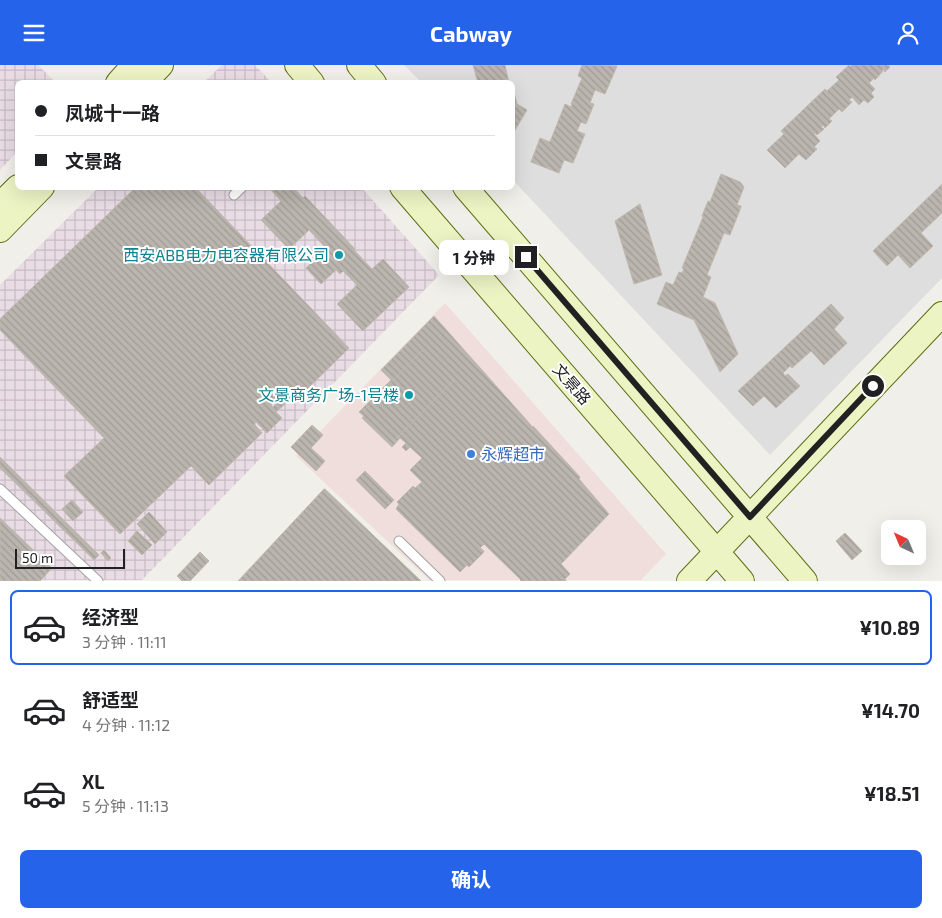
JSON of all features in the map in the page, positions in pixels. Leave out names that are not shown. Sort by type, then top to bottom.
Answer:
[{"type":"main road","points":[[121,80],[134,65]]},
{"type":"main road","points":[[147,80],[161,65]]},
{"type":"main road","points":[[297,65],[310,80]]},
{"type":"main road","points":[[359,65],[372,80]]},
{"type":"main road","points":[[0,205],[15,190]]},
{"type":"main road","points":[[0,230],[39,190]]},
{"type":"main road","name":"文景路","points":[[405,190],[742,581]]},
{"type":"main road","points":[[468,190],[806,581]]},
{"type":"main road","points":[[688,581],[942,314]]},
{"type":"lane","points":[[234,195],[239,190]]},
{"type":"lane","points":[[0,489],[98,581]]},
{"type":"lane","points":[[399,541],[440,581]]},
{"type":"shaded area","points":[[0,65],[38,65],[53,80],[15,80],[15,154],[0,170]]},
{"type":"shaded area","points":[[222,65],[255,65],[269,80],[206,80]]},
{"type":"shaded area","points":[[404,65],[942,65],[942,278],[770,455],[515,182],[515,80],[419,80]]},
{"type":"shaded area","points":[[96,190],[364,190],[439,275],[142,580],[0,580],[0,285]]},
{"type":"shaded area","points":[[445,303],[666,554],[641,580],[429,580],[296,456]]},
{"type":"building","points":[[473,65],[505,65],[508,80],[477,80]]},
{"type":"building","points":[[582,65],[617,66],[605,94],[595,90],[590,103],[594,104],[586,124],[581,122],[577,131],[585,134],[573,163],[564,160],[559,173],[531,162],[540,138],[550,142],[565,104],[571,107],[582,78],[578,76]]},
{"type":"building","points":[[849,65],[850,67],[852,65],[888,65],[890,67],[885,72],[883,69],[875,80],[874,78],[869,83],[875,89],[871,93],[874,97],[868,103],[864,100],[859,105],[852,97],[849,100],[852,102],[842,112],[839,109],[829,119],[832,121],[825,128],[823,125],[821,127],[824,129],[817,135],[814,134],[820,141],[814,147],[817,149],[806,160],[799,154],[785,168],[767,150],[784,134],[781,131],[825,89],[827,91],[839,80],[836,77]]},
{"type":"building","points":[[515,96],[517,104],[527,110],[515,130]]},
{"type":"building","points":[[721,174],[740,182],[744,187],[737,205],[741,207],[730,235],[724,233],[707,275],[711,277],[703,297],[715,303],[738,354],[720,372],[694,320],[657,304],[666,282],[673,285],[679,272],[682,273],[684,269],[682,268],[702,216],[708,201],[710,202]]},
{"type":"building","points":[[942,184],[942,213],[921,233],[933,246],[910,268],[898,255],[887,266],[873,251]]},
{"type":"building","points":[[133,190],[198,190],[349,348],[292,404],[283,394],[271,405],[273,407],[281,399],[285,404],[276,412],[282,418],[267,433],[256,422],[254,424],[262,433],[209,485],[191,466],[120,534],[64,476],[104,438],[0,330],[0,319]]},
{"type":"building","name":"西安ABB电力电容器有限公司","points":[[271,190],[296,190],[303,198],[305,196],[372,269],[383,259],[409,287],[363,331],[337,304],[357,285],[343,271],[340,274],[336,270],[321,284],[306,268],[326,248],[309,230],[289,249],[261,220],[281,201]]},
{"type":"building","points":[[640,204],[662,275],[634,284],[615,221]]},
{"type":"building","points":[[831,304],[844,318],[834,329],[847,343],[824,365],[811,351],[792,368],[790,366],[783,373],[785,376],[788,374],[800,386],[776,408],[764,396],[753,406],[738,391]]},
{"type":"building","points":[[434,316],[532,427],[580,477],[579,479],[609,514],[561,564],[570,574],[565,579],[566,581],[520,581],[484,544],[480,548],[484,551],[483,553],[469,567],[467,565],[460,572],[396,509],[399,504],[397,502],[413,486],[415,488],[422,482],[410,470],[422,458],[410,447],[406,451],[402,447],[406,443],[400,438],[392,447],[362,418],[364,416],[359,412],[391,380],[381,370]]},
{"type":"building","name":"文景商务广场-1号楼","points":[[423,350],[454,380],[394,441],[363,411]]},
{"type":"building","points":[[312,425],[323,435],[311,448],[325,461],[316,471],[291,447]]},
{"type":"building","points":[[0,457],[99,555],[94,560],[0,468]]},
{"type":"building","points":[[365,471],[394,500],[385,509],[356,480]]},
{"type":"building","points":[[325,489],[421,581],[238,581]]},
{"type":"building","points":[[72,500],[83,512],[73,521],[62,509]]},
{"type":"building","points":[[149,512],[167,532],[155,544],[137,524]]},
{"type":"building","points":[[0,518],[52,568],[40,581],[0,581]]},
{"type":"building","points":[[137,531],[152,545],[142,555],[128,541]]},
{"type":"building","points":[[845,533],[862,551],[852,560],[836,541]]},
{"type":"building","points":[[104,550],[111,558],[108,561],[101,553]]},
{"type":"building","points":[[200,552],[209,561],[190,581],[182,581],[177,576]]},
{"type":"place","name":"西安ABB电力电容器有限公司","points":[[339,255]]},
{"type":"place","name":"文景商务广场-1号楼","points":[[409,395]]},
{"type":"place","name":"永辉超市","points":[[471,454]]},
{"type":"route","points":[[526,257],[750,517],[873,386]]}]
